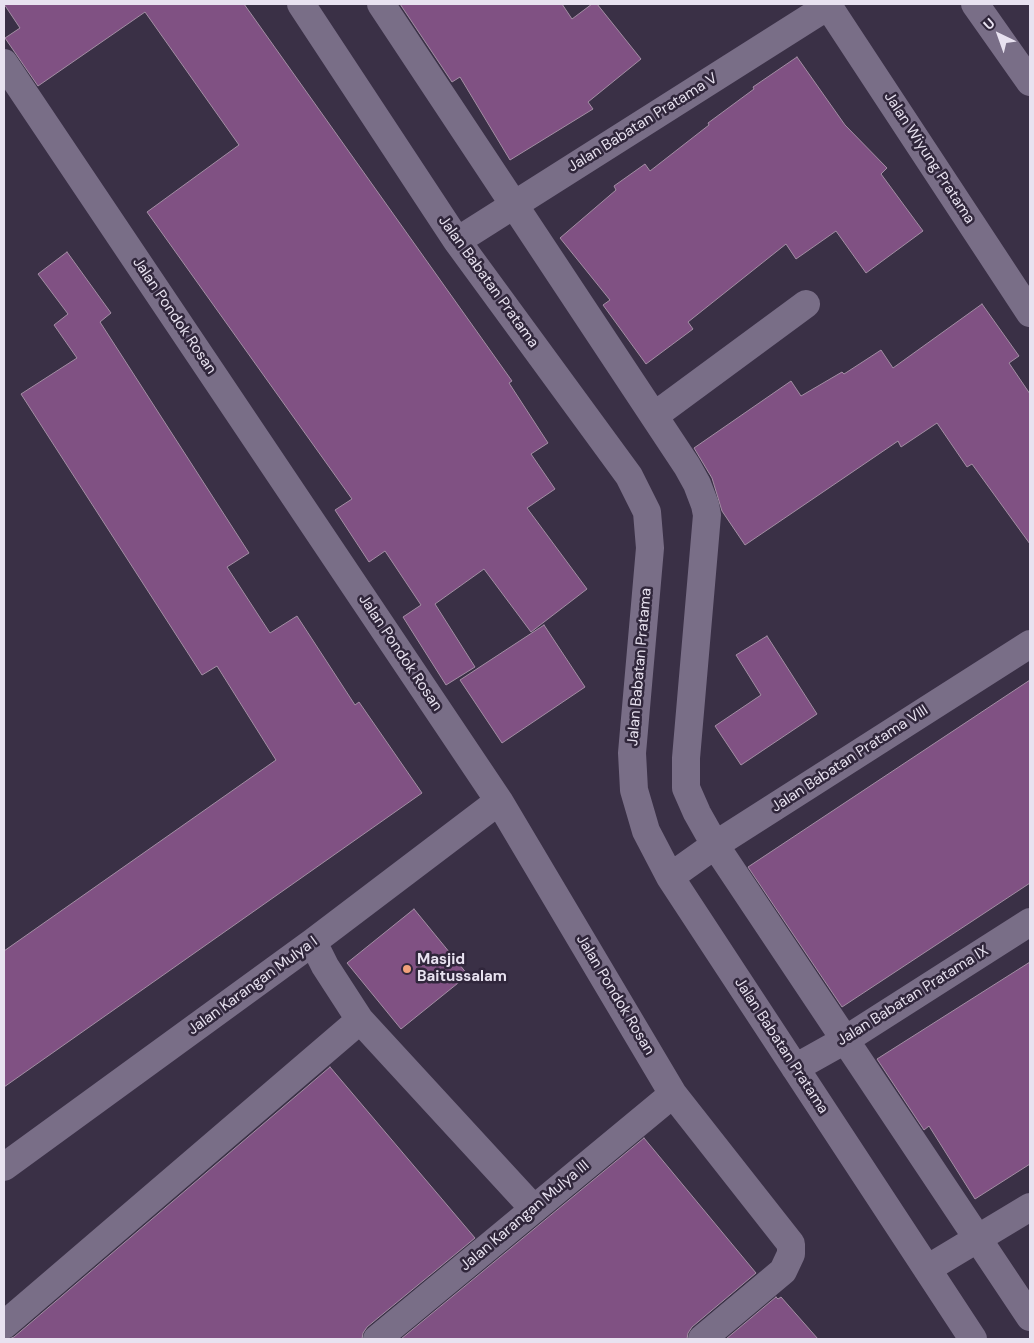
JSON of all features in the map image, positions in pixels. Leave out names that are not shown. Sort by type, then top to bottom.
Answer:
[{"type":"street","name":"Jalan Babatan Pratama","points":[[301,4],[457,241],[629,476],[647,512],[650,548],[632,753],[634,790],[646,831],[670,876],[973,1339]]},
{"type":"street","points":[[381,4],[698,484],[706,515],[686,758],[686,788],[697,813],[715,845],[1030,1316]]},
{"type":"street","points":[[974,4],[1030,82]]},
{"type":"street","name":"Jalan Babatan Pratama V","points":[[457,241],[828,5]]},
{"type":"street","name":"Jalan Wiyung Pratama","points":[[828,5],[1030,313]]},
{"type":"street","name":"Jalan Pondok Rosan","points":[[4,63],[499,801],[673,1094],[792,1244],[791,1254],[783,1271],[702,1339]]},
{"type":"street","points":[[654,416],[806,304]]},
{"type":"street","name":"Jalan Babatan Pratama VIII","points":[[670,876],[715,845],[1030,644]]},
{"type":"street","name":"Jalan Karangan Mulya I","points":[[4,1167],[313,942],[499,801]]},
{"type":"street","name":"Jalan Babatan Pratama IX","points":[[796,1068],[845,1040],[1030,922]]},
{"type":"street","points":[[313,942],[325,966],[360,1020],[534,1209]]},
{"type":"street","points":[[4,1325],[360,1020]]},
{"type":"street","name":"Jalan Karangan Mulya III","points":[[377,1339],[673,1094]]},
{"type":"street","points":[[927,1269],[1030,1207]]},
{"type":"building","points":[[4,4],[244,4],[512,381],[509,383],[548,443],[531,454],[555,489],[527,508],[587,589],[531,632],[484,569],[435,604],[475,667],[446,685],[403,617],[421,605],[385,551],[369,562],[335,510],[352,499],[147,212],[239,145],[145,12],[38,86],[5,38],[20,28]]},
{"type":"building","points":[[400,4],[562,4],[572,19],[592,4],[597,4],[641,59],[588,102],[593,109],[510,160],[460,77],[452,82]]},
{"type":"building","points":[[797,57],[845,125],[887,168],[881,174],[923,231],[866,273],[836,231],[796,259],[786,244],[688,322],[693,329],[646,364],[603,305],[610,300],[560,238],[616,190],[614,186],[645,164],[650,171],[709,125],[708,123],[754,89],[753,87]]},
{"type":"building","points":[[67,252],[111,313],[100,322],[249,553],[227,567],[270,633],[297,616],[355,705],[359,702],[422,793],[4,1087],[4,951],[276,760],[217,666],[202,675],[21,394],[77,358],[54,325],[68,314],[38,274]]},
{"type":"building","points":[[982,304],[1019,356],[1009,363],[1030,394],[1030,544],[972,464],[967,467],[937,423],[901,447],[898,441],[745,545],[722,511],[712,478],[694,448],[791,381],[801,396],[842,372],[844,374],[881,350],[893,368]]},
{"type":"building","points":[[544,625],[585,687],[502,743],[460,680]]},
{"type":"building","points":[[767,636],[817,714],[741,765],[715,726],[761,695],[736,655]]},
{"type":"building","points":[[1030,680],[1030,883],[842,1007],[748,867]]},
{"type":"building","name":"Masjid Baitussalam","points":[[414,909],[468,975],[401,1029],[347,963]]},
{"type":"building","points":[[1030,962],[1030,1164],[975,1199],[929,1126],[924,1130],[877,1059]]},
{"type":"building","points":[[330,1067],[475,1238],[367,1327],[362,1339],[9,1339],[14,1337]]},
{"type":"building","points":[[644,1138],[756,1273],[692,1327],[687,1339],[401,1339]]},
{"type":"building","points":[[776,1297],[778,1299],[781,1297],[818,1339],[726,1339]]},
{"type":"place","name":"Masjid Baitussalam","points":[[407,969]]}]
